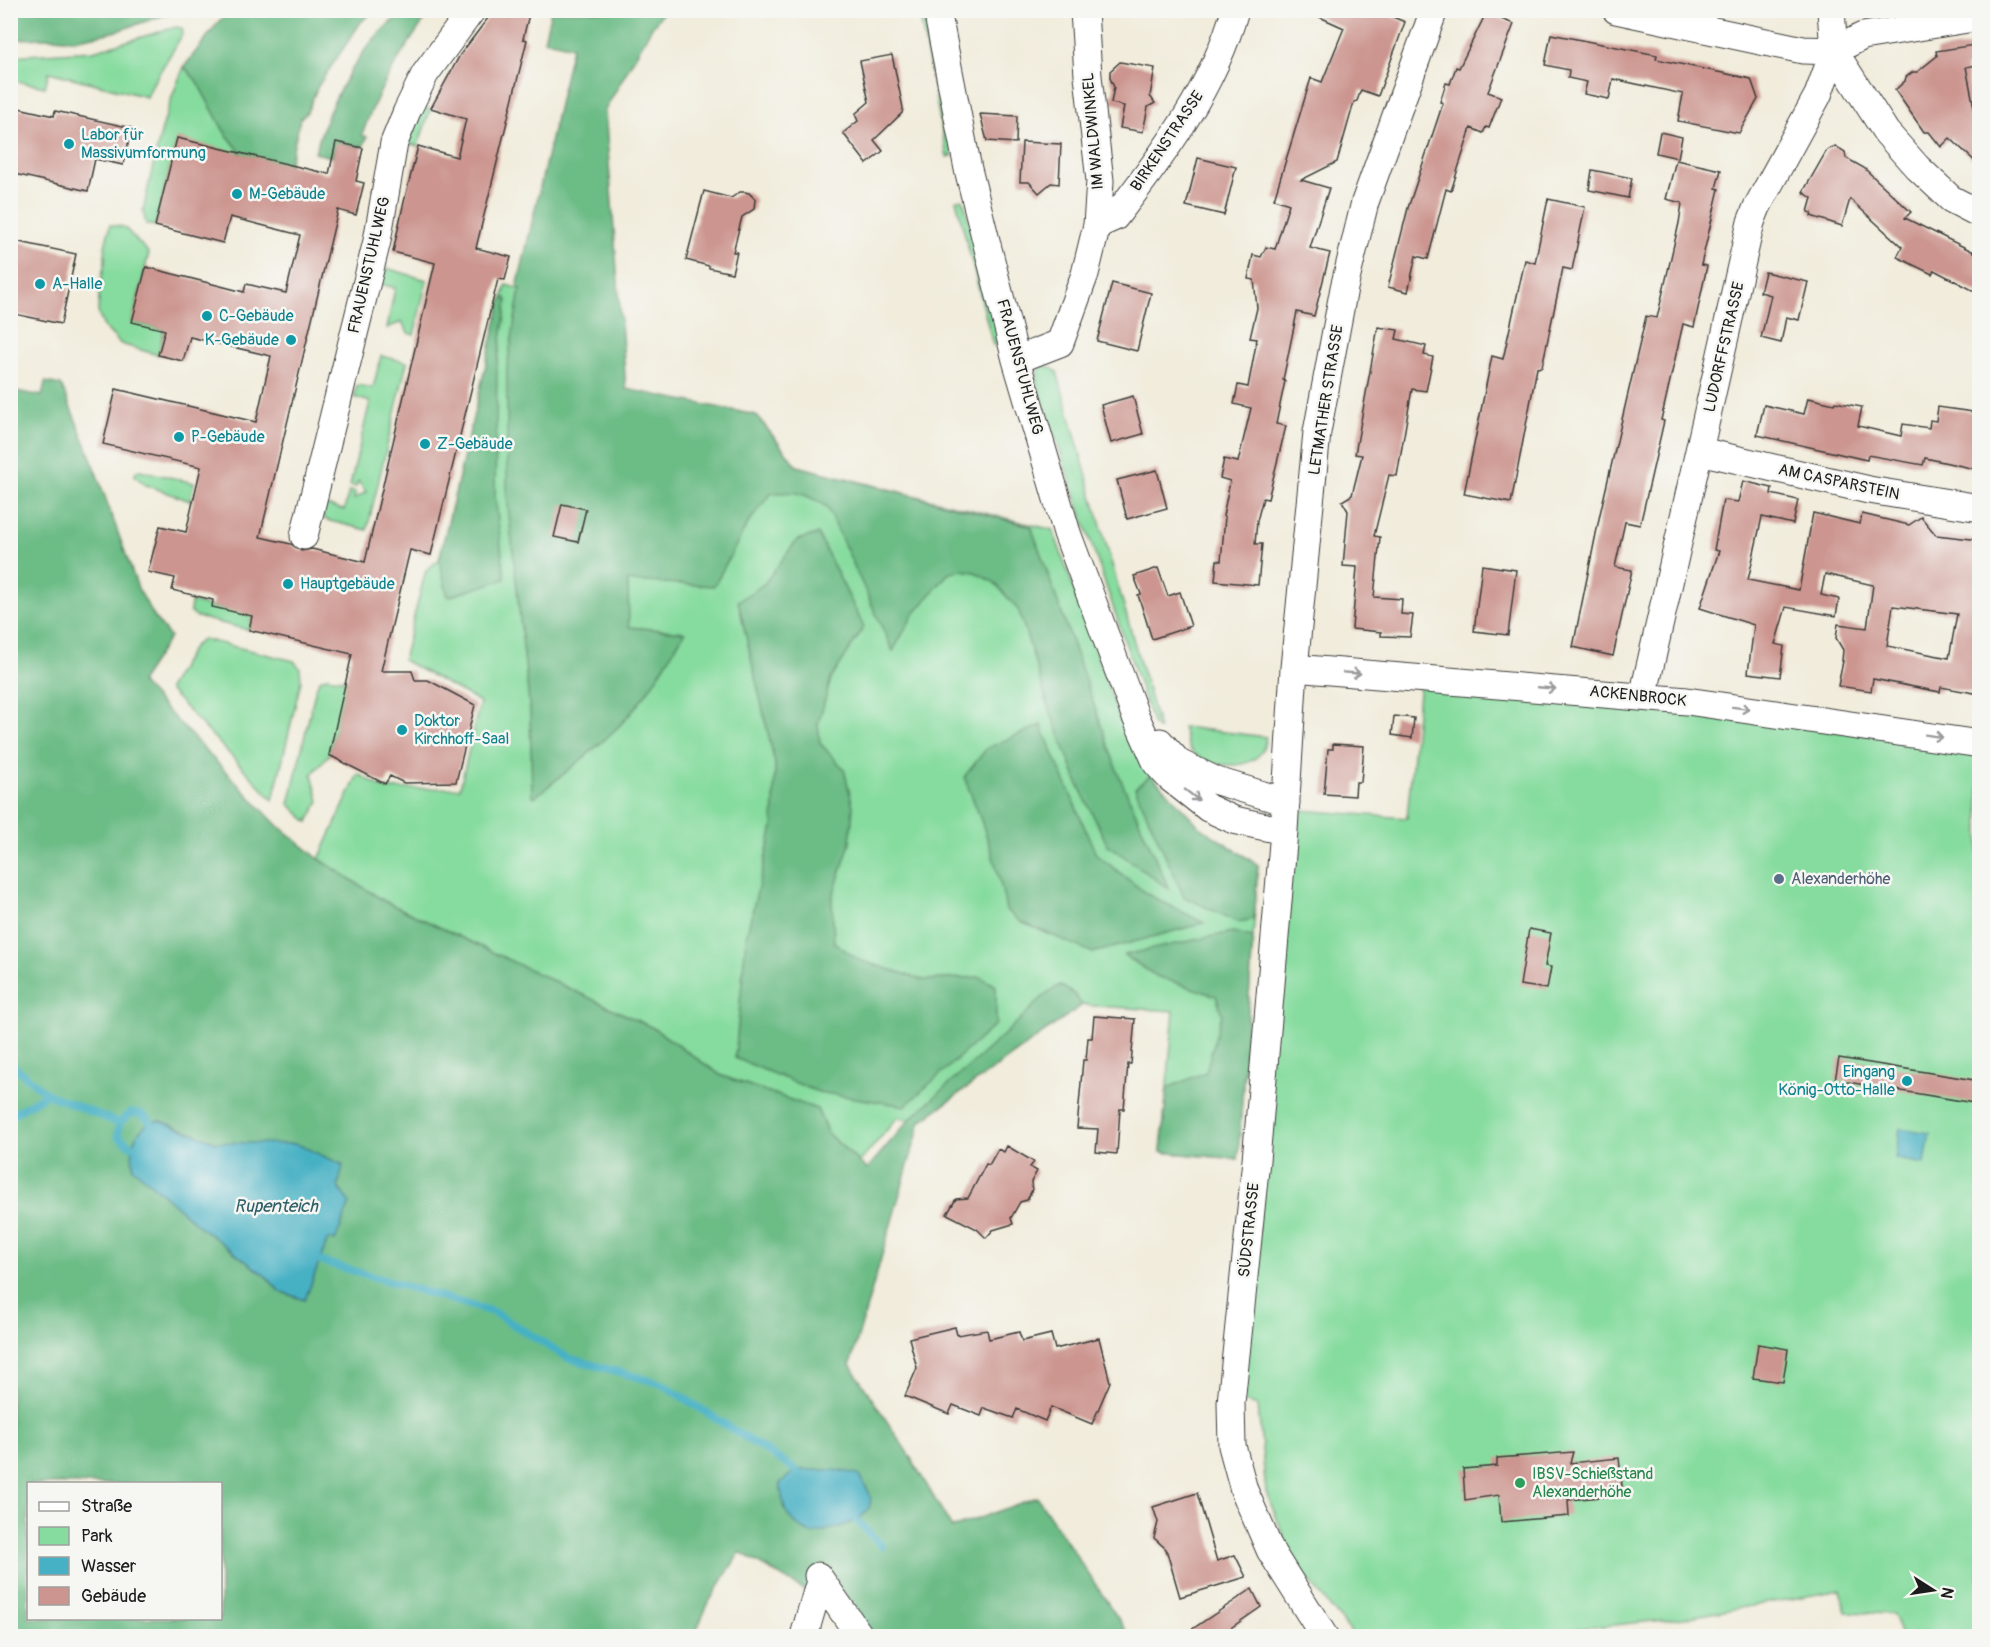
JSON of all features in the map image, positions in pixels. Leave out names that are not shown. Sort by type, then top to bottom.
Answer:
[{"type":"street","name":"FRAUENSTUHLWEG","points":[[304,536],[377,241],[391,154],[397,135],[425,74],[472,10]]},
{"type":"street","name":"FRAUENSTUHLWEG","points":[[937,10],[968,170],[1016,360],[1067,533],[1135,715],[1157,764],[1170,778],[1208,808],[1234,820],[1284,831]]},
{"type":"street","name":"IM WALDWINKEL","points":[[1016,360],[1060,342],[1085,274],[1097,225],[1100,181],[1088,76],[1084,10]]},
{"type":"street","name":"BIRKENSTRASSE","points":[[1097,225],[1114,217],[1196,104],[1231,26],[1235,10]]},
{"type":"street","name":"LETMATHER STRASSE","points":[[1286,802],[1294,668],[1317,432],[1346,277],[1365,202],[1434,10]]},
{"type":"street","points":[[1616,10],[1803,50],[1834,51],[1863,36],[1980,17]]},
{"type":"street","name":"LUDORFFSTRASSE","points":[[1643,697],[1751,222],[1818,95],[1834,51],[1831,10]]},
{"type":"street","points":[[1834,51],[1886,132],[1917,167],[1951,199],[1980,214]]},
{"type":"street","name":"AM CASPARSTEIN","points":[[1700,451],[1869,490],[1980,508]]},
{"type":"street","name":"ACKENBROCK","points":[[1294,668],[1643,697],[1776,712],[1980,744]]},
{"type":"street","name":"FRAUENSTUHLWEG","points":[[1135,715],[1179,763],[1217,781],[1286,802]]},
{"type":"street","name":"SÜDSTRASSE","points":[[1286,802],[1256,1160],[1231,1403],[1232,1446],[1244,1490],[1270,1550],[1324,1636]]},
{"type":"street","points":[[804,1636],[819,1579],[860,1636]]},
{"type":"green space","points":[[11,10],[194,11],[171,13],[114,32],[73,40],[11,39]]},
{"type":"green space","points":[[232,11],[374,11],[361,22],[318,86],[307,112],[300,119],[289,166],[242,154],[224,131],[196,80],[184,67],[220,20]]},
{"type":"green space","points":[[406,11],[431,11],[383,85],[362,135],[367,137],[363,147],[336,142],[332,157],[315,153],[338,93],[361,55],[390,23]]},
{"type":"green space","points":[[551,11],[664,11],[652,27],[605,110],[626,389],[756,415],[797,466],[1031,526],[1118,773],[1169,889],[1107,844],[1079,786],[1049,708],[1019,611],[995,583],[975,572],[961,570],[948,574],[913,615],[893,651],[827,507],[812,498],[793,493],[770,494],[747,525],[714,586],[628,581],[629,627],[685,632],[629,716],[599,745],[535,797],[532,796],[530,712],[507,496],[507,367],[520,289],[517,288],[572,47],[544,40]]},
{"type":"green space","points":[[919,11],[925,11],[953,156],[947,157]]},
{"type":"green space","points":[[176,27],[183,31],[181,37],[147,97],[49,72],[45,87],[11,80],[11,56],[93,51]]},
{"type":"green space","points":[[184,67],[196,80],[224,131],[242,154],[177,139],[155,226],[146,224],[143,211],[165,120]]},
{"type":"green space","points":[[423,106],[430,110],[418,146],[406,143]]},
{"type":"green space","points":[[963,199],[1001,343],[993,345],[956,200]]},
{"type":"green space","points":[[110,225],[124,227],[149,253],[132,322],[164,330],[158,355],[121,344],[104,327],[98,312],[105,247]]},
{"type":"green space","points":[[386,268],[427,280],[414,335],[408,333],[402,322],[387,328],[395,288],[381,284]]},
{"type":"green space","points":[[506,285],[520,289],[508,367],[756,415],[797,466],[1053,530],[1119,717],[1151,775],[1201,828],[1258,865],[1238,1159],[1161,1152],[1174,1011],[1082,1005],[921,1121],[897,1118],[860,1162],[828,1134],[817,1109],[722,1076],[653,1028],[384,901],[319,859],[358,774],[385,789],[460,788],[480,702],[403,660],[426,570],[439,560]]},
{"type":"green space","points":[[503,298],[506,298],[507,302],[497,365],[495,495],[505,579],[448,597],[439,560]]},
{"type":"green space","points":[[381,356],[407,362],[367,530],[326,520],[323,516],[324,505],[344,510],[349,491],[355,492],[354,499],[366,492],[358,481],[356,487],[350,486],[370,402],[354,397],[357,385],[373,388]]},
{"type":"green space","points":[[1044,366],[1057,372],[1159,729],[1153,724],[1036,381],[1038,370]]},
{"type":"green space","points":[[45,382],[61,385],[87,447],[138,588],[155,618],[170,637],[140,682],[276,824],[319,859],[384,901],[653,1028],[722,1076],[817,1109],[828,1134],[867,1169],[909,1120],[1047,993],[1060,985],[1074,994],[1082,1005],[921,1121],[850,1365],[909,1455],[952,1528],[1037,1497],[1130,1636],[843,1636],[816,1597],[740,1552],[709,1602],[694,1636],[11,1636],[10,390],[42,396]],"holes":[[[161,1121],[216,1142],[335,1240],[328,1238],[305,1300],[279,1291],[267,1277],[199,1226],[133,1167]]]},
{"type":"green space","points":[[136,471],[194,483],[190,501],[146,485],[135,476]]},
{"type":"green space","points":[[818,534],[864,627],[831,679],[818,724],[820,743],[844,769],[853,806],[850,843],[832,899],[834,942],[859,960],[924,980],[980,977],[996,986],[996,1024],[905,1106],[818,1092],[735,1058],[746,937],[773,827],[775,764],[738,601],[764,584],[797,540]]},
{"type":"green space","points":[[191,602],[226,610],[254,610],[249,630],[197,617],[190,612]]},
{"type":"green space","points":[[203,639],[294,661],[300,668],[301,681],[273,800],[168,689],[193,647]]},
{"type":"green space","points":[[326,677],[347,680],[329,755],[312,774],[319,801],[308,822],[289,804],[316,687],[320,680]]},
{"type":"green space","points":[[1420,682],[1979,748],[1979,1634],[1927,1636],[1925,1633],[1901,1636],[1893,1614],[1846,1612],[1840,1590],[1684,1618],[1503,1636],[1354,1636],[1295,1563],[1266,1492],[1258,1406],[1237,1400],[1288,809],[1407,818]]},
{"type":"green space","points":[[1041,725],[1096,854],[1147,894],[1204,923],[1093,953],[1021,922],[1006,910],[989,842],[964,777],[987,748]]},
{"type":"green space","points":[[1183,727],[1266,737],[1263,750],[1256,758],[1237,765],[1215,764],[1196,755],[1189,747]]},
{"type":"green space","points":[[1151,775],[1201,828],[1258,865],[1254,919],[1238,922],[1184,897],[1135,788]]},
{"type":"green space","points":[[1232,932],[1253,937],[1238,1159],[1161,1152],[1167,1088],[1206,1072],[1222,1014],[1216,996],[1156,976],[1124,955]]},
{"type":"water","name":"Rupenteich","points":[[150,1121],[161,1121],[216,1142],[297,1144],[343,1165],[338,1187],[350,1203],[335,1241],[328,1239],[305,1300],[279,1291],[267,1277],[199,1226],[133,1168],[134,1141]]},
{"type":"water","points":[[1900,1128],[1930,1133],[1925,1164],[1895,1159]]},
{"type":"water","points":[[796,1470],[835,1470],[858,1474],[870,1495],[870,1505],[866,1512],[850,1523],[812,1534],[791,1519],[783,1501],[780,1483]]},
{"type":"building","points":[[494,10],[530,10],[523,39],[527,40],[476,248],[511,257],[505,280],[498,279],[431,555],[410,550],[381,671],[412,671],[415,680],[428,680],[475,705],[456,782],[404,783],[390,776],[385,784],[329,755],[352,654],[249,630],[252,616],[212,607],[213,600],[172,590],[175,578],[148,572],[160,526],[186,532],[201,467],[103,444],[116,389],[256,422],[271,356],[190,337],[183,361],[158,355],[165,330],[132,322],[146,267],[244,292],[246,284],[286,293],[300,235],[230,217],[223,243],[155,226],[177,138],[329,174],[336,142],[363,148],[356,181],[364,183],[356,215],[338,210],[260,537],[291,544],[301,551],[312,549],[365,562],[435,263],[393,252],[403,206],[418,146],[457,157],[466,119],[431,108],[460,55]]},
{"type":"building","points":[[1304,10],[1389,10],[1388,15],[1405,22],[1378,96],[1361,90],[1357,101],[1354,102],[1337,162],[1301,180],[1329,188],[1310,248],[1330,253],[1314,316],[1297,312],[1276,424],[1286,426],[1268,499],[1263,498],[1257,521],[1255,544],[1262,544],[1258,585],[1215,581],[1217,560],[1221,561],[1225,517],[1223,516],[1230,481],[1220,478],[1224,459],[1238,462],[1251,408],[1234,404],[1238,385],[1248,387],[1257,339],[1250,338],[1257,308],[1254,280],[1248,279],[1253,255],[1261,257],[1266,247],[1275,249],[1289,204],[1274,199],[1311,78],[1322,82],[1344,28]]},
{"type":"building","points":[[1486,13],[1514,24],[1488,92],[1501,97],[1489,128],[1486,127],[1483,133],[1471,128],[1451,191],[1446,189],[1428,259],[1416,256],[1408,292],[1388,287],[1408,208],[1443,103],[1440,102],[1446,83],[1450,84],[1456,67],[1459,68]]},
{"type":"building","points":[[1551,34],[1657,55],[1656,59],[1751,79],[1758,99],[1739,133],[1678,121],[1683,94],[1613,79],[1609,99],[1584,94],[1587,82],[1568,78],[1569,70],[1545,65]]},
{"type":"building","points":[[1974,45],[1977,65],[1966,67],[1980,138],[1980,166],[1950,138],[1941,147],[1929,132],[1924,132],[1895,90],[1905,81],[1906,77],[1917,72],[1937,56],[1936,51]]},
{"type":"building","points":[[892,55],[903,108],[902,113],[874,140],[883,151],[867,164],[843,133],[858,121],[855,114],[869,102],[860,61]]},
{"type":"building","points":[[1120,62],[1155,68],[1150,96],[1155,103],[1148,107],[1143,132],[1120,128],[1124,106],[1111,103],[1114,87],[1110,71]]},
{"type":"building","name":"Labor für Massivumformung","points":[[10,106],[54,116],[55,111],[132,128],[123,165],[95,159],[88,191],[10,173]]},
{"type":"building","points":[[980,114],[1017,116],[1016,143],[987,141]]},
{"type":"building","points":[[1660,132],[1682,137],[1678,158],[1656,153]]},
{"type":"building","points":[[1022,142],[1061,144],[1059,184],[1051,183],[1039,193],[1029,182],[1020,182]]},
{"type":"building","points":[[1835,146],[1845,152],[1846,158],[1864,168],[1911,212],[1905,218],[1980,255],[1980,294],[1934,270],[1932,274],[1897,257],[1902,247],[1850,199],[1842,226],[1811,216],[1812,213],[1808,212],[1812,198],[1803,192],[1827,150]]},
{"type":"building","points":[[1198,158],[1236,167],[1224,215],[1186,206]]},
{"type":"building","points":[[1676,160],[1721,170],[1716,188],[1719,189],[1701,265],[1707,266],[1694,327],[1683,324],[1640,525],[1625,522],[1615,567],[1632,570],[1613,656],[1573,647],[1600,514],[1646,316],[1657,318],[1679,223],[1682,203],[1666,199]]},
{"type":"building","points":[[1592,170],[1632,178],[1628,198],[1589,190]]},
{"type":"building","points":[[704,191],[731,198],[740,192],[745,192],[755,199],[754,209],[742,217],[733,252],[737,252],[732,273],[686,260]]},
{"type":"building","points":[[1548,199],[1585,207],[1572,270],[1563,268],[1542,367],[1537,368],[1511,503],[1464,494],[1492,356],[1503,359],[1525,260],[1535,263]]},
{"type":"building","name":"A-Halle","points":[[10,240],[76,254],[61,324],[10,313]]},
{"type":"building","points":[[1765,272],[1808,282],[1799,320],[1786,317],[1781,343],[1761,338],[1771,295],[1760,292]]},
{"type":"building","points":[[1112,283],[1151,293],[1137,351],[1097,341]]},
{"type":"building","points":[[1378,327],[1398,330],[1396,339],[1426,346],[1424,355],[1433,357],[1426,391],[1412,389],[1397,476],[1389,475],[1374,536],[1380,537],[1374,597],[1402,599],[1401,614],[1413,615],[1410,637],[1381,636],[1381,632],[1352,629],[1357,567],[1343,566],[1348,511],[1342,501],[1352,495],[1362,455],[1355,454]]},
{"type":"building","points":[[1133,396],[1143,434],[1111,443],[1101,405]]},
{"type":"building","points":[[1808,398],[1862,407],[1858,426],[1901,436],[1903,424],[1929,428],[1930,420],[1936,421],[1938,407],[1980,413],[1980,470],[1925,458],[1923,465],[1868,455],[1867,460],[1757,435],[1764,405],[1804,414]]},
{"type":"building","points":[[1157,470],[1167,508],[1127,519],[1117,480]]},
{"type":"building","points":[[1743,481],[1772,488],[1771,494],[1798,500],[1793,524],[1762,517],[1748,580],[1799,590],[1813,513],[1860,524],[1862,514],[1909,525],[1921,517],[1936,535],[1980,540],[1980,694],[1941,687],[1940,692],[1873,679],[1871,691],[1838,686],[1843,650],[1836,638],[1838,624],[1867,628],[1873,585],[1825,574],[1821,595],[1839,599],[1836,616],[1786,607],[1775,644],[1784,646],[1780,677],[1748,673],[1754,625],[1700,608],[1719,551],[1714,550],[1723,500],[1738,502]],"holes":[[[1893,606],[1957,614],[1949,658],[1887,646]]]},
{"type":"building","points":[[562,504],[586,509],[578,542],[554,537]]},
{"type":"building","points":[[1482,565],[1516,570],[1508,635],[1474,631]]},
{"type":"building","points":[[1158,568],[1168,596],[1180,592],[1191,626],[1152,639],[1134,576]]},
{"type":"building","points":[[1394,716],[1414,718],[1412,738],[1392,735]]},
{"type":"building","points":[[1333,744],[1364,746],[1361,782],[1356,782],[1355,796],[1324,794],[1328,749],[1333,749]]},
{"type":"building","points":[[1529,929],[1551,933],[1545,966],[1551,967],[1547,989],[1520,985]]},
{"type":"building","points":[[1094,1016],[1135,1019],[1124,1109],[1120,1109],[1117,1154],[1096,1152],[1098,1129],[1077,1128],[1083,1060],[1086,1060],[1088,1038],[1092,1038]]},
{"type":"building","name":"Eingang König-Otto-Halle","points":[[1839,1058],[1980,1081],[1980,1104],[1835,1080]]},
{"type":"building","points":[[1007,1146],[1034,1162],[1030,1167],[1037,1171],[1031,1182],[1032,1190],[1027,1200],[1020,1202],[1011,1218],[1013,1224],[993,1230],[986,1238],[977,1229],[947,1214],[956,1199],[968,1198],[986,1164],[989,1165],[998,1149],[1004,1152]]},
{"type":"building","points":[[955,1327],[957,1335],[987,1330],[989,1339],[1019,1332],[1022,1341],[1051,1334],[1055,1349],[1099,1338],[1110,1382],[1092,1424],[1051,1407],[1045,1421],[1017,1409],[1013,1418],[984,1408],[981,1416],[953,1405],[949,1414],[905,1396],[917,1368],[909,1338]]},
{"type":"building","points":[[1758,1344],[1788,1349],[1783,1382],[1753,1378]]},
{"type":"building","name":"IBSV-Schießstand Alexanderhöhe","points":[[1573,1452],[1570,1463],[1619,1458],[1623,1495],[1568,1500],[1569,1516],[1501,1522],[1499,1495],[1465,1500],[1463,1469],[1497,1466],[1497,1458]]},
{"type":"building","points":[[1197,1493],[1217,1561],[1235,1555],[1246,1577],[1180,1597],[1166,1549],[1154,1538],[1158,1522],[1153,1507]]},
{"type":"building","points":[[1252,1589],[1261,1607],[1219,1636],[1182,1636]]},
{"type":"waterway","points":[[10,1063],[47,1094],[119,1123],[118,1136],[131,1146]]},
{"type":"waterway","points":[[10,1116],[47,1094]]},
{"type":"waterway","points":[[119,1123],[131,1113],[141,1114],[150,1121]]},
{"type":"waterway","points":[[320,1261],[493,1312],[568,1358],[662,1384],[796,1470]]},
{"type":"waterway","points":[[857,1521],[882,1546]]},
{"type":"place","name":"Labor für Massivumformung","points":[[69,144]]},
{"type":"place","name":"M-Gebäude","points":[[237,194]]},
{"type":"place","name":"A-Halle","points":[[40,284]]},
{"type":"place","name":"C-Gebäude","points":[[207,316]]},
{"type":"place","name":"K-Gebäude","points":[[291,340]]},
{"type":"place","name":"P-Gebäude","points":[[179,437]]},
{"type":"place","name":"Z-Gebäude","points":[[425,444]]},
{"type":"place","name":"Hauptgebäude","points":[[288,584]]},
{"type":"place","name":"Doktor Kirchhoff-Saal","points":[[402,730]]},
{"type":"place","name":"Alexanderhöhe","points":[[1779,879]]},
{"type":"place","name":"Eingang König-Otto-Halle","points":[[1907,1081]]},
{"type":"place","name":"IBSV-Schießstand Alexanderhöhe","points":[[1520,1483]]}]
